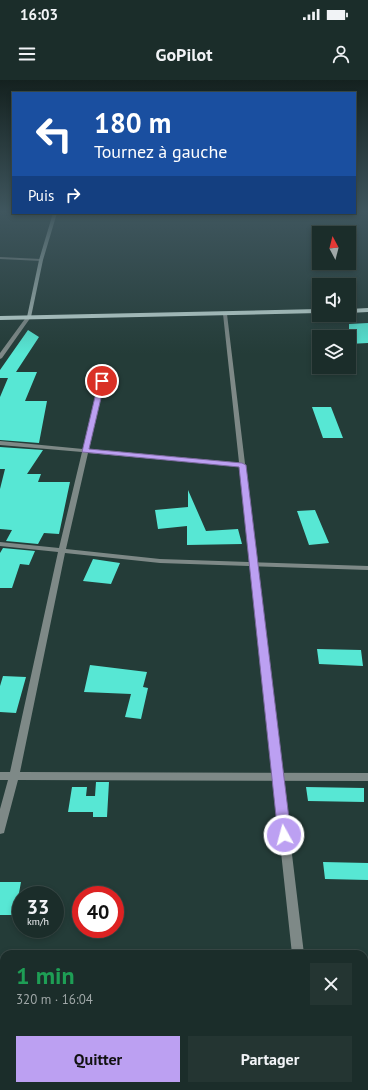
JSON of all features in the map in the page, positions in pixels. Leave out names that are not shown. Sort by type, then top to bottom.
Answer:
[{"type":"main road","points":[[28,318],[41,260]]},
{"type":"main road","points":[[356,311],[368,310]]},
{"type":"main road","points":[[0,318],[312,311]]},
{"type":"street","points":[[23,259],[41,260]]},
{"type":"street","points":[[225,314],[298,950]]},
{"type":"street","points":[[0,357],[28,318]]},
{"type":"street","points":[[0,829],[14,777],[62,550],[105,367]]},
{"type":"street","points":[[0,443],[242,465]]},
{"type":"street","points":[[0,544],[160,561],[368,568]]},
{"type":"street","points":[[0,776],[368,777]]},
{"type":"building","points":[[368,323],[368,343],[356,344],[356,330],[349,330],[349,324]]},
{"type":"building","points":[[28,330],[39,337],[16,372],[37,372],[25,401],[47,401],[39,443],[0,440],[0,397],[8,378],[0,378],[0,370]]},
{"type":"building","points":[[312,407],[331,407],[343,438],[323,438]]},
{"type":"building","points":[[0,447],[43,450],[27,474],[41,474],[38,482],[70,482],[59,534],[44,533],[38,544],[6,541],[12,530],[0,529],[0,489],[5,469],[0,469]]},
{"type":"building","points":[[188,490],[206,531],[238,529],[242,544],[187,545],[187,526],[158,529],[155,510],[188,507]]},
{"type":"building","points":[[315,510],[329,543],[309,545],[297,511]]},
{"type":"building","points":[[3,548],[35,551],[29,565],[20,564],[12,588],[0,588],[0,553]]},
{"type":"building","points":[[93,559],[120,563],[111,584],[83,581]]},
{"type":"building","points":[[317,649],[361,650],[363,666],[319,664]]},
{"type":"building","points":[[90,665],[147,672],[143,687],[148,688],[141,719],[125,717],[131,694],[84,692]]},
{"type":"building","points":[[3,676],[26,677],[16,713],[0,712],[0,686]]},
{"type":"building","points":[[96,782],[109,782],[107,817],[93,817],[93,812],[68,812],[72,787],[87,787],[86,796],[95,796]]},
{"type":"building","points":[[306,787],[364,788],[364,802],[308,801]]},
{"type":"building","points":[[323,862],[368,863],[368,880],[325,879]]},
{"type":"building","points":[[0,882],[21,882],[20,886],[12,886],[12,915],[0,915]]},
{"type":"route","points":[[102,381],[85,451],[242,465],[284,835]]}]
